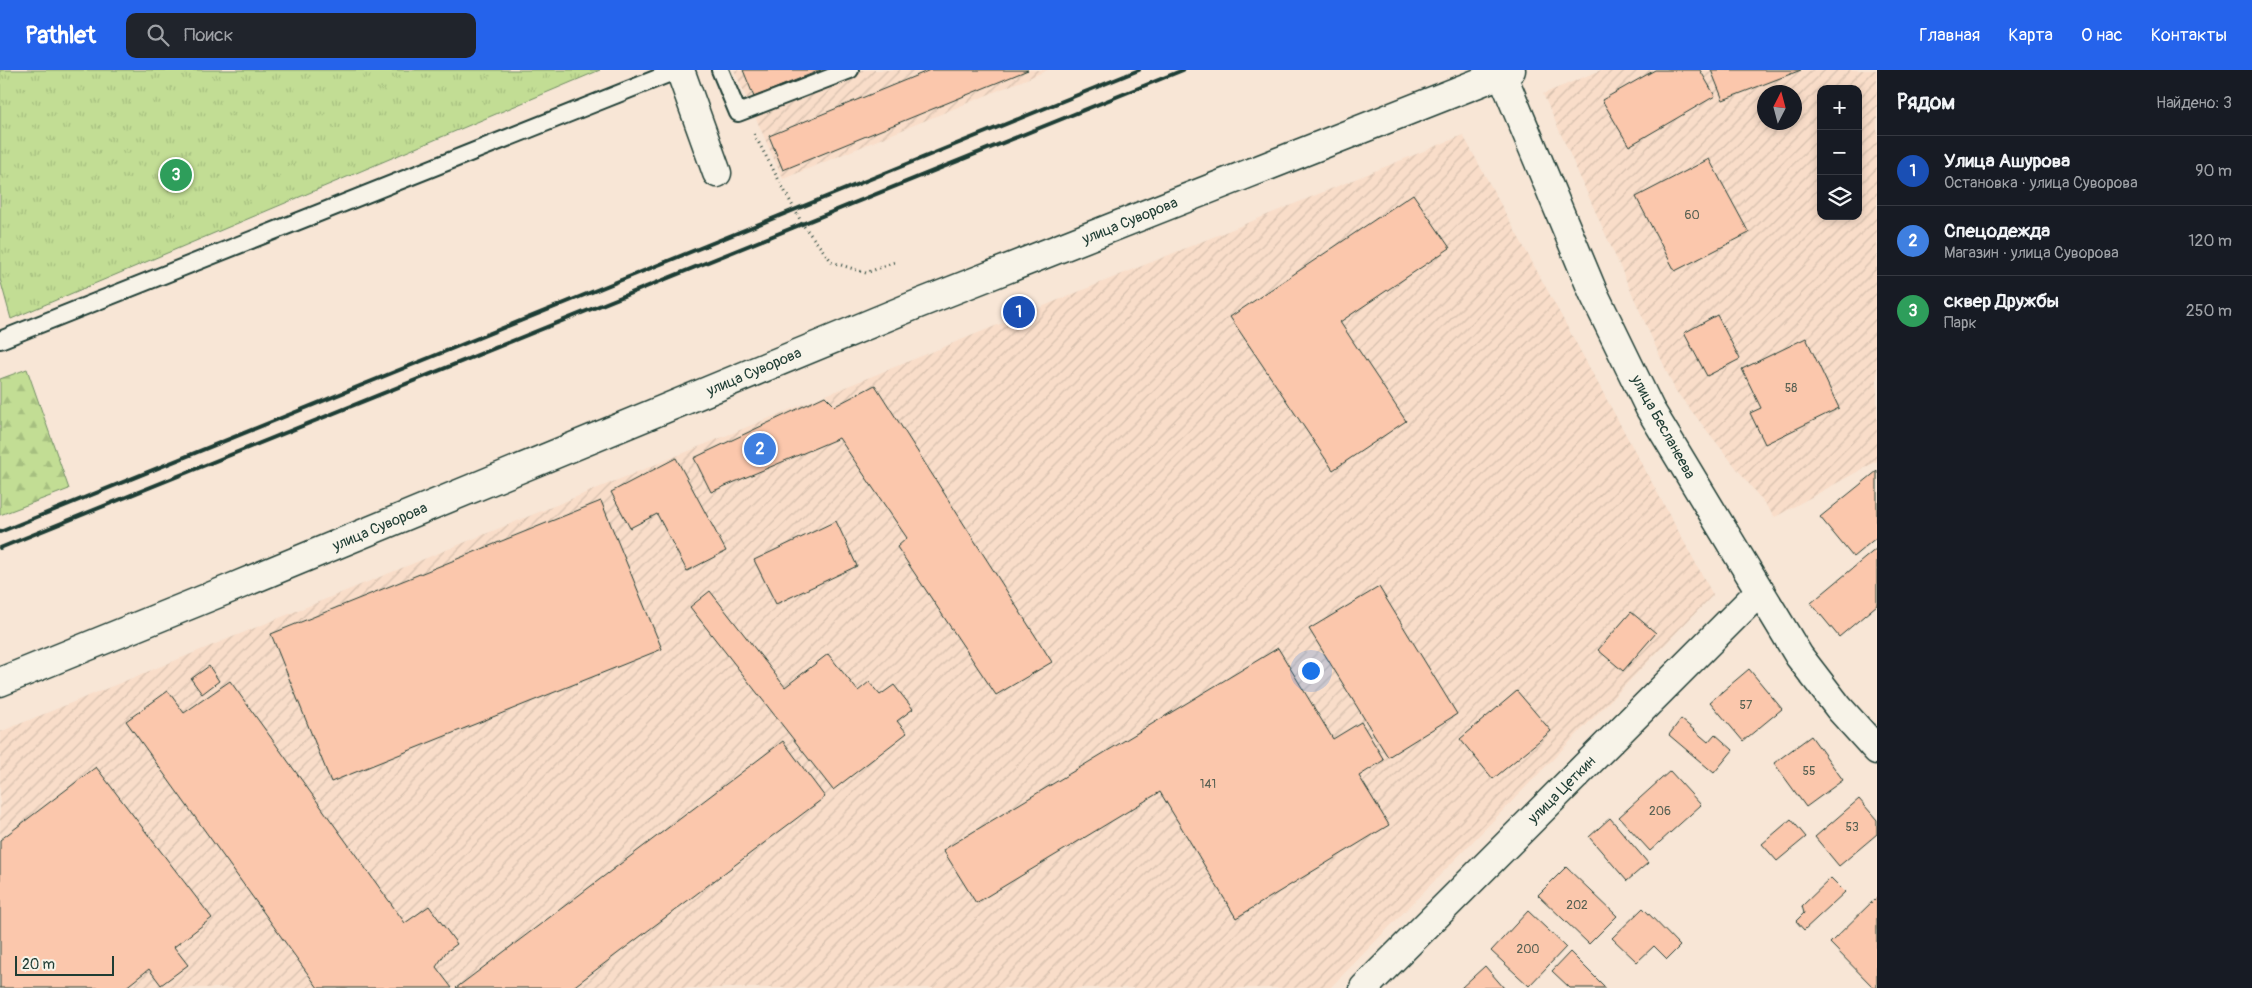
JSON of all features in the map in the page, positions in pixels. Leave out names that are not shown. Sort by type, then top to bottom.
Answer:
[{"type":"main road","points":[[679,70],[716,173]]},
{"type":"main road","name":"улица Бесланеева","points":[[1507,72],[1593,292],[1650,409],[1799,656],[1839,708],[1877,750]]},
{"type":"main road","name":"улица Суворова","points":[[0,682],[229,590],[913,306],[1507,72]]},
{"type":"main road","name":"улица Цеткин","points":[[1364,988],[1760,592]]},
{"type":"lane","points":[[0,340],[679,70]]},
{"type":"lane","points":[[720,70],[738,113],[850,70]]},
{"type":"path","points":[[742,112],[803,224],[832,262],[866,272],[895,262]]},
{"type":"shaded area","points":[[734,70],[1048,70],[783,179]]},
{"type":"shaded area","points":[[1601,70],[1877,70],[1877,461],[1775,517],[1675,390],[1543,94]]},
{"type":"shaded area","points":[[1463,135],[1713,595],[1330,988],[0,988],[0,732]]},
{"type":"green space","points":[[0,70],[600,70],[11,319],[0,279]]},
{"type":"green space","points":[[27,369],[69,489],[0,515],[0,379]]},
{"type":"building","points":[[743,70],[821,70],[754,97]]},
{"type":"building","points":[[930,70],[1028,70],[783,170],[769,136]]},
{"type":"building","points":[[1655,70],[1700,70],[1715,96],[1629,146],[1602,100]]},
{"type":"building","points":[[1711,70],[1801,70],[1762,85],[1757,85],[1757,87],[1723,100]]},
{"type":"building","points":[[1709,159],[1749,233],[1675,271],[1636,197]]},
{"type":"building","points":[[1413,194],[1450,248],[1340,322],[1406,421],[1333,470],[1230,317]]},
{"type":"building","points":[[1717,315],[1740,359],[1707,376],[1684,333]]},
{"type":"building","points":[[1806,338],[1839,408],[1765,444],[1750,413],[1761,408],[1742,369]]},
{"type":"building","points":[[875,385],[1052,662],[996,695],[897,547],[907,538],[839,438],[711,492],[694,458],[825,396],[835,406]]},
{"type":"building","points":[[676,458],[726,551],[687,571],[657,514],[630,528],[611,492]]},
{"type":"building","points":[[1877,471],[1877,537],[1853,557],[1820,517]]},
{"type":"building","points":[[601,501],[662,649],[331,782],[271,634]]},
{"type":"building","points":[[836,521],[857,566],[776,604],[754,560]]},
{"type":"building","points":[[1877,548],[1877,605],[1839,637],[1811,603]]},
{"type":"building","points":[[1379,587],[1457,714],[1388,757],[1309,629]]},
{"type":"building","points":[[710,591],[785,687],[828,654],[858,691],[869,682],[880,695],[894,685],[913,709],[897,721],[907,733],[833,790],[690,607]]},
{"type":"building","points":[[1631,612],[1656,633],[1623,671],[1598,650]]},
{"type":"building","points":[[1278,648],[1333,739],[1361,722],[1384,760],[1359,776],[1389,825],[1236,918],[1160,792],[976,903],[943,850]]},
{"type":"building","points":[[209,666],[219,681],[202,694],[191,679]]},
{"type":"building","points":[[1749,669],[1782,709],[1743,741],[1710,702]]},
{"type":"building","points":[[230,681],[405,923],[429,906],[457,944],[446,952],[436,967],[452,988],[318,988],[126,721],[168,691],[184,713]]},
{"type":"building","points":[[1517,691],[1551,731],[1493,779],[1460,739]]},
{"type":"building","points":[[1681,719],[1708,742],[1715,734],[1733,750],[1714,773],[1669,735]]},
{"type":"building","points":[[1811,736],[1843,780],[1806,807],[1774,763]]},
{"type":"building","points":[[783,741],[825,797],[572,988],[456,988]]},
{"type":"building","points":[[96,767],[212,918],[174,947],[188,965],[161,985],[149,969],[125,988],[0,988],[0,840]]},
{"type":"building","points":[[1670,771],[1701,805],[1650,851],[1619,817]]},
{"type":"building","points":[[1859,799],[1877,820],[1877,834],[1839,866],[1815,837]]},
{"type":"building","points":[[1610,818],[1648,863],[1627,881],[1589,837]]},
{"type":"building","points":[[1791,819],[1806,837],[1777,861],[1762,844]]},
{"type":"building","points":[[1566,867],[1617,916],[1589,944],[1538,895]]},
{"type":"building","points":[[1831,878],[1845,892],[1804,930],[1796,921],[1804,913],[1802,906]]},
{"type":"building","points":[[1877,897],[1877,988],[1874,988],[1830,943]]},
{"type":"building","points":[[1643,908],[1680,946],[1667,959],[1654,946],[1637,962],[1612,938]]},
{"type":"building","points":[[1528,911],[1566,947],[1529,986],[1491,951]]},
{"type":"building","points":[[1570,952],[1606,988],[1570,988],[1552,971]]},
{"type":"building","points":[[1485,966],[1504,988],[1461,988]]},
{"type":"railway","points":[[0,532],[1139,70]]},
{"type":"railway","points":[[0,548],[1183,70]]},
{"type":"place","name":"сквер Дружбы","points":[[176,175]]},
{"type":"place","name":"Улица Ашурова","points":[[1019,312]]},
{"type":"place","name":"Спецодежда","points":[[760,449]]}]
